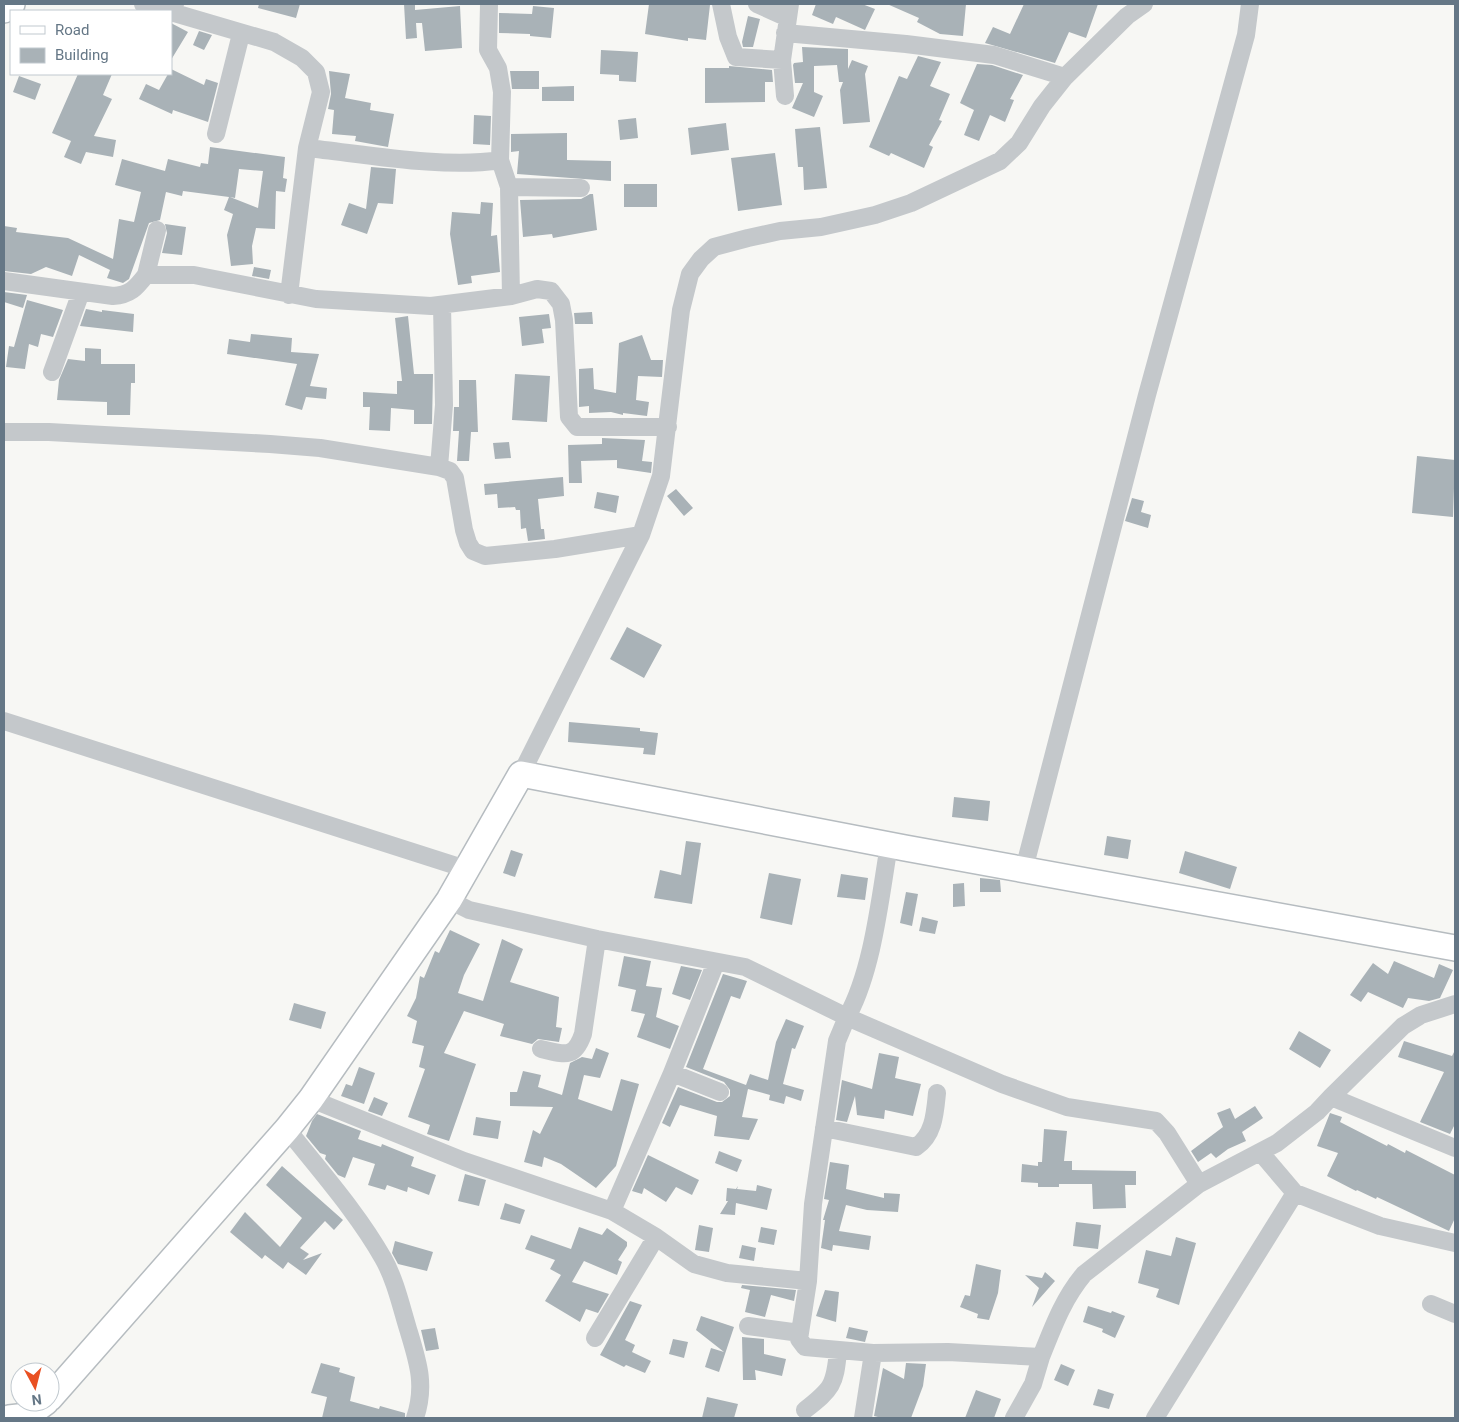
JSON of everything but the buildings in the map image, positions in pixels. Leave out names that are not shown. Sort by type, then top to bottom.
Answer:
[{"type":"street","points":[[4,10],[12,4]]},
{"type":"street","points":[[142,4],[164,10]]},
{"type":"street","points":[[489,4],[488,50],[498,68],[502,92],[500,160],[509,187],[511,296]]},
{"type":"street","points":[[721,4],[728,37],[736,57],[782,60]]},
{"type":"street","points":[[757,4],[788,18],[906,44],[994,55],[1065,77]]},
{"type":"street","points":[[60,1387],[287,1130],[311,1100],[449,900],[521,774],[641,536],[661,476],[676,350],[690,274],[701,259],[714,247],[780,231],[820,227],[875,216],[979,172],[1000,160],[1019,143],[1042,106],[1065,77],[1127,16],[1144,4]]},
{"type":"street","points":[[1024,869],[1148,395],[1246,35],[1250,4]]},
{"type":"street","points":[[172,12],[241,34],[274,42],[302,58],[316,72],[321,92],[307,148],[289,295]]},
{"type":"street","points":[[785,96],[782,60],[788,18]]},
{"type":"street","points":[[216,134],[241,34]]},
{"type":"street","points":[[307,148],[427,160],[486,162],[500,160]]},
{"type":"street","points":[[509,187],[581,188]]},
{"type":"street","points":[[4,281],[124,296],[133,292],[146,275],[157,230]]},
{"type":"street","points":[[146,275],[194,275],[316,299],[431,306],[511,296],[537,289],[551,291],[561,304],[564,320],[569,417],[572,423],[577,426],[668,427]]},
{"type":"street","points":[[52,372],[81,292]]},
{"type":"street","points":[[440,467],[444,405],[442,304]]},
{"type":"street","points":[[4,432],[59,432],[320,448],[440,467],[450,471],[455,478],[464,530],[468,542],[473,551],[485,556],[555,549],[641,536]]},
{"type":"street","points":[[4,721],[466,869]]},
{"type":"street","points":[[521,774],[890,845],[1455,948]]},
{"type":"street","points":[[890,845],[873,937],[858,995],[837,1041],[812,1204],[808,1281],[799,1339],[805,1346],[838,1351],[873,1353],[948,1352],[1041,1357]]},
{"type":"street","points":[[449,900],[469,910],[596,939],[746,967],[847,1017],[1025,1093],[1067,1107],[1156,1122],[1167,1133],[1199,1184]]},
{"type":"street","points":[[541,1049],[565,1054],[572,1052],[578,1047],[583,1034],[596,939]]},
{"type":"street","points":[[612,1211],[672,1073],[716,962]]},
{"type":"street","points":[[1014,1418],[1033,1384],[1041,1357],[1061,1308],[1072,1288],[1084,1274],[1199,1184],[1261,1153],[1317,1112],[1403,1026],[1421,1015],[1455,1004]]},
{"type":"street","points":[[672,1073],[720,1092]]},
{"type":"street","points":[[824,1128],[916,1147],[923,1142],[931,1131],[937,1093]]},
{"type":"street","points":[[1331,1097],[1455,1148]]},
{"type":"street","points":[[311,1100],[464,1161],[612,1211],[656,1237],[694,1264],[727,1273],[808,1281]]},
{"type":"street","points":[[287,1130],[358,1220],[384,1259],[396,1292],[420,1377],[421,1400],[415,1418]]},
{"type":"street","points":[[1261,1153],[1295,1193],[1380,1226],[1455,1243]]},
{"type":"street","points":[[1155,1418],[1295,1193]]},
{"type":"street","points":[[594,1338],[656,1237]]},
{"type":"street","points":[[1430,1304],[1455,1314]]},
{"type":"street","points":[[748,1326],[800,1333]]},
{"type":"street","points":[[805,1410],[830,1391],[837,1372],[838,1351]]},
{"type":"street","points":[[863,1418],[873,1353]]},
{"type":"street","points":[[9,1418],[27,1416],[32,1412]]}]
